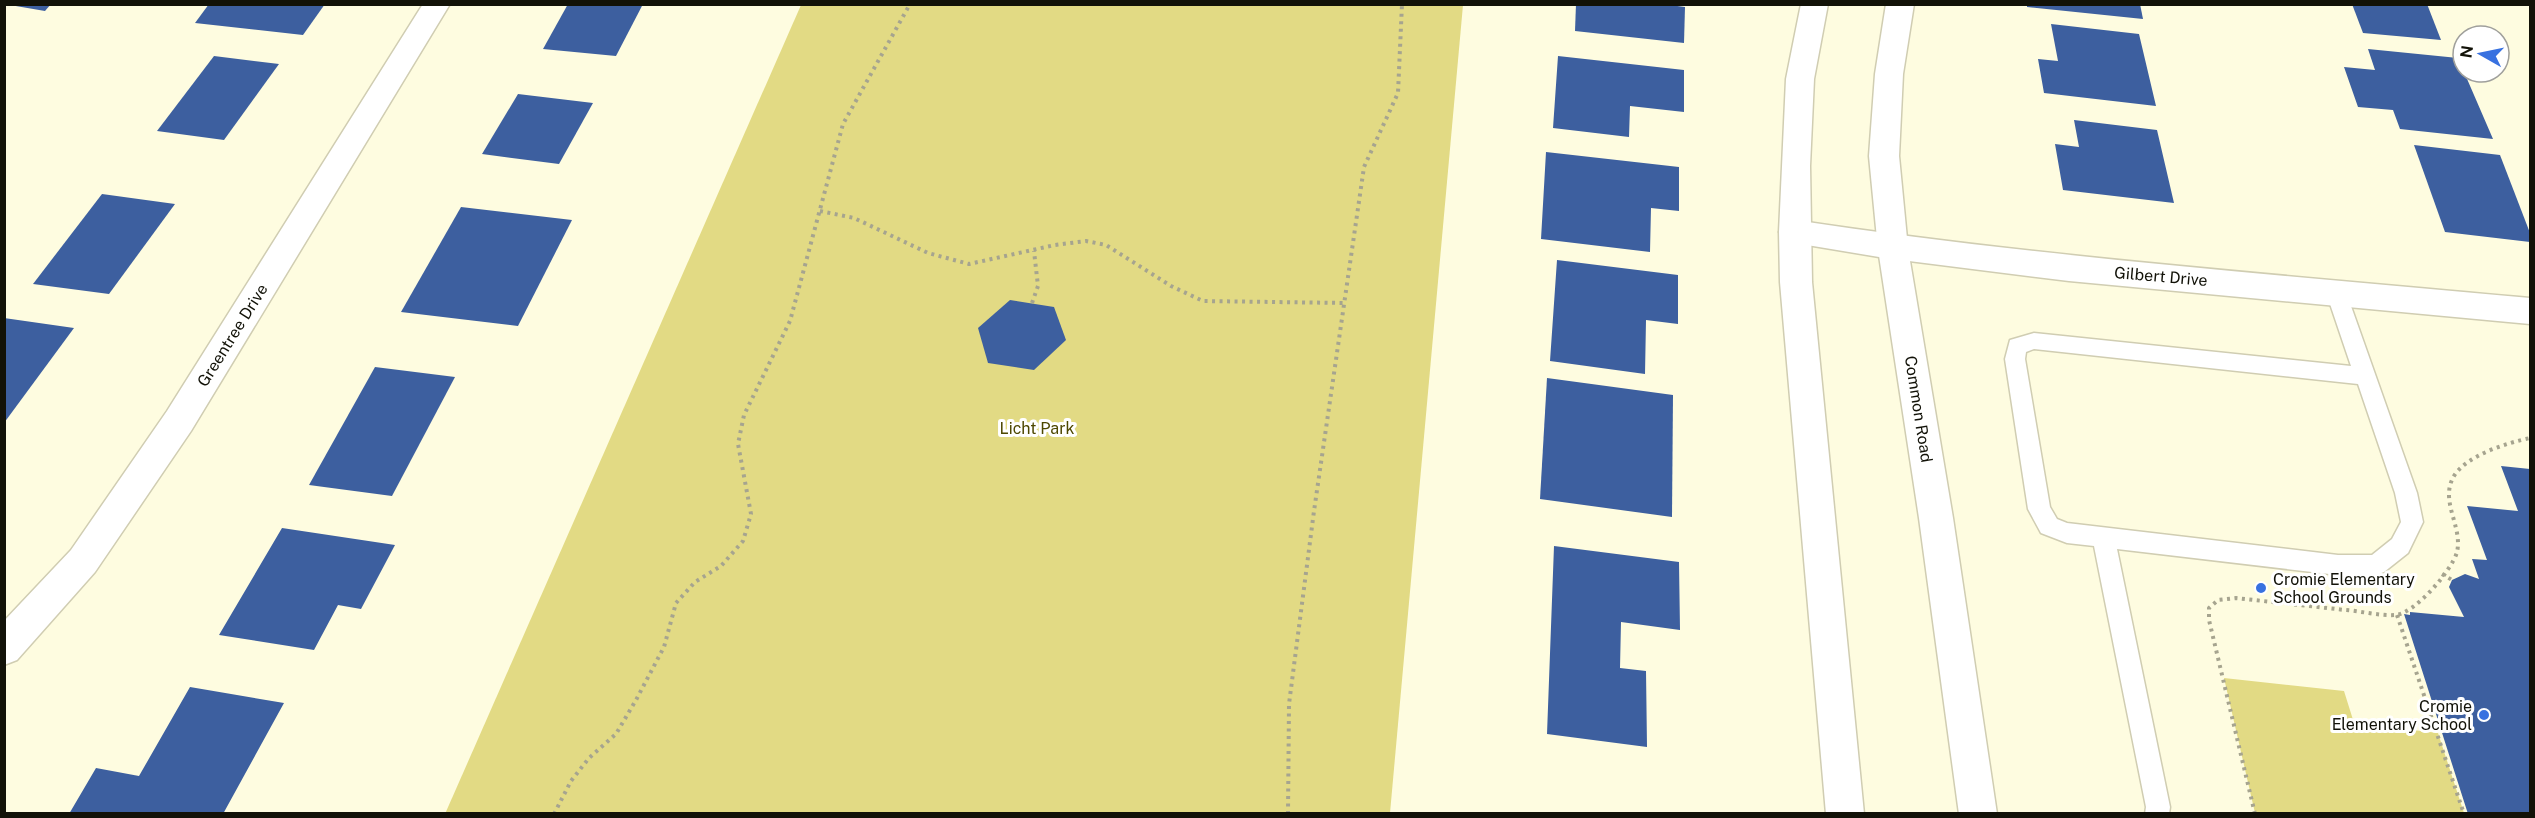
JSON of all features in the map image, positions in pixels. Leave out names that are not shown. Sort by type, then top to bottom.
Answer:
[{"type":"street","name":"Greentree Drive","points":[[4,648],[83,561],[179,421],[437,4]]},
{"type":"street","points":[[1815,4],[1800,79],[1794,232],[1796,282],[1845,813]]},
{"type":"street","name":"Common Road","points":[[1900,4],[1889,74],[1884,156],[1893,249],[1936,518],[1978,813]]},
{"type":"street","name":"Gilbert Drive","points":[[1794,232],[1893,249],[2026,264],[2530,311]]},
{"type":"lane","points":[[2336,292],[2406,493],[2412,522],[2400,546],[2376,565],[2338,564],[2067,533],[2049,526],[2039,509],[2015,359],[2018,346],[2034,341],[2364,376]]},
{"type":"lane","points":[[2103,537],[2158,807],[2157,813]]},
{"type":"path","points":[[554,813],[571,781],[589,758],[616,734],[636,700],[664,647],[676,603],[695,582],[722,566],[743,541],[751,514],[738,444],[744,415],[790,321],[820,211],[830,164],[843,124],[910,4]]},
{"type":"path","points":[[1288,813],[1289,704],[1344,303],[1364,167],[1398,93],[1402,4]]},
{"type":"path","points":[[820,211],[854,218],[927,253],[969,264],[1086,241],[1106,245],[1171,286],[1203,301],[1344,303]]},
{"type":"path","points":[[1032,303],[1038,286],[1034,251]]},
{"type":"path","points":[[2255,813],[2209,620],[2209,608],[2218,600],[2236,598],[2397,615],[2421,602],[2457,552],[2456,528],[2448,500],[2453,477],[2464,464],[2505,444],[2530,438]]},
{"type":"path","points":[[2442,574],[2452,580]]},
{"type":"path","points":[[2397,615],[2464,813]]},
{"type":"green space","name":"Licht Park","points":[[801,5],[1463,5],[1390,813],[445,814]]},
{"type":"green space","points":[[2224,678],[2344,691],[2354,723],[2438,733],[2464,813],[2255,813]]},
{"type":"building","points":[[4,4],[51,4],[45,11]]},
{"type":"building","points":[[209,4],[325,4],[303,35],[195,23]]},
{"type":"building","points":[[568,4],[643,4],[616,56],[543,49]]},
{"type":"building","points":[[1576,4],[1662,4],[1685,7],[1684,43],[1575,31]]},
{"type":"building","points":[[2027,4],[2140,4],[2143,19],[2027,7]]},
{"type":"building","points":[[2352,4],[2427,4],[2441,40],[2363,33]]},
{"type":"building","points":[[2051,24],[2139,34],[2156,106],[2044,93],[2038,59],[2058,61]]},
{"type":"building","points":[[2368,49],[2451,57],[2451,84],[2469,84],[2493,139],[2400,129],[2393,110],[2358,107],[2344,67],[2375,70]]},
{"type":"building","points":[[214,56],[279,64],[224,140],[157,131]]},
{"type":"building","points":[[1558,56],[1684,70],[1684,112],[1630,106],[1629,137],[1553,128]]},
{"type":"building","points":[[518,94],[593,103],[559,164],[482,154]]},
{"type":"building","points":[[2074,120],[2157,130],[2174,203],[2063,190],[2055,144],[2079,147]]},
{"type":"building","points":[[2414,145],[2500,155],[2530,233],[2530,242],[2445,232]]},
{"type":"building","points":[[1546,152],[1679,167],[1679,211],[1651,208],[1650,252],[1541,239]]},
{"type":"building","points":[[102,194],[175,204],[109,294],[33,284]]},
{"type":"building","points":[[461,207],[572,220],[518,326],[401,312]]},
{"type":"building","points":[[1557,260],[1678,275],[1678,324],[1646,320],[1645,374],[1550,361]]},
{"type":"building","points":[[1010,300],[1054,307],[1066,340],[1034,370],[988,363],[978,328]]},
{"type":"building","points":[[4,318],[74,328],[4,423]]},
{"type":"building","points":[[375,367],[455,377],[392,496],[309,485]]},
{"type":"building","points":[[1547,378],[1673,395],[1672,517],[1540,499]]},
{"type":"building","name":"Cromie Elementary School","points":[[2501,466],[2530,469],[2530,814],[2468,814],[2404,614],[2410,615],[2410,612],[2464,617],[2449,587],[2452,580],[2465,574],[2479,579],[2472,559],[2487,560],[2467,506],[2518,511]]},
{"type":"building","points":[[282,528],[395,545],[361,609],[338,605],[314,650],[219,635]]},
{"type":"building","points":[[1554,546],[1679,562],[1680,630],[1621,622],[1620,668],[1646,671],[1647,747],[1547,734]]},
{"type":"building","points":[[190,687],[284,703],[223,814],[69,814],[96,768],[139,776]]},
{"type":"place","name":"Cromie Elementary School Grounds","points":[[2261,588]]},
{"type":"place","name":"Cromie Elementary School","points":[[2484,715]]}]
